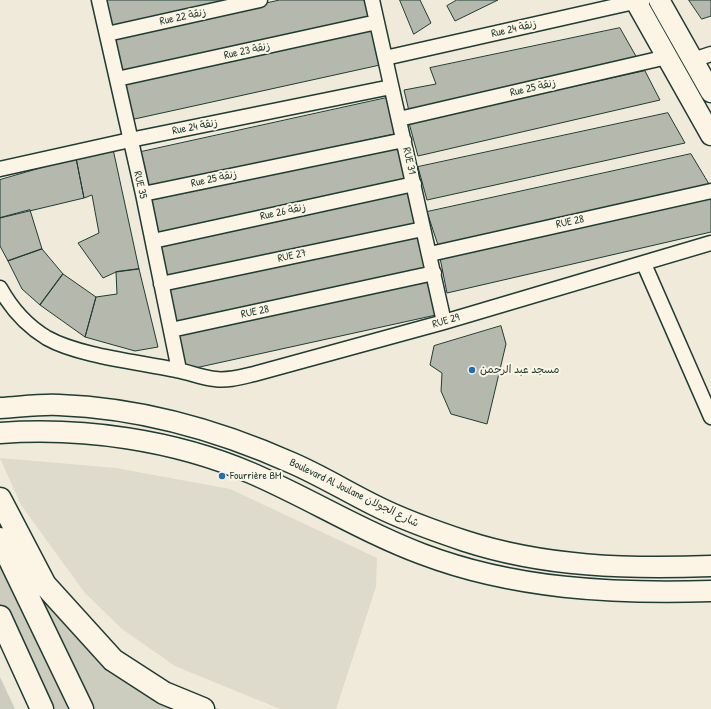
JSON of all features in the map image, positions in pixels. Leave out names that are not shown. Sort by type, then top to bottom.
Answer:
[{"type":"highway","points":[[0,499],[45,585],[113,660],[164,693],[203,709]]},
{"type":"highway","points":[[0,540],[82,709]]},
{"type":"highway","points":[[0,617],[39,704]]},
{"type":"main road","points":[[638,0],[667,57],[711,134]]},
{"type":"main road","points":[[659,0],[702,57],[711,92]]},
{"type":"main road","name":"Boulevard Al Joulane شارع الجولان","points":[[0,408],[58,405],[121,411],[193,426],[226,436],[264,451],[300,467],[379,508],[430,529],[467,542],[516,554],[576,564],[643,568],[711,566]]},
{"type":"main road","points":[[0,433],[28,431],[82,433],[134,440],[189,452],[237,467],[401,546],[459,566],[498,576],[562,587],[637,592],[711,591]]},
{"type":"main road","points":[[459,566],[467,542]]},
{"type":"street","name":"RUE 35","points":[[99,0],[143,194],[179,370]]},
{"type":"street","name":"Rue 22 زنقة","points":[[107,34],[260,0]]},
{"type":"street","name":"RUE 31","points":[[372,0],[444,322]]},
{"type":"street","name":"Rue 24 زنقة","points":[[386,58],[638,0]]},
{"type":"street","name":"Rue 23 زنقة","points":[[117,79],[377,22]]},
{"type":"street","name":"Rue 25 زنقة","points":[[399,119],[667,57]]},
{"type":"street","name":"Rue 24 زنقة","points":[[0,169],[130,140],[391,87]]},
{"type":"street","name":"Rue 25 زنقة","points":[[143,194],[404,140]]},
{"type":"street","name":"Rue 26 زنقة","points":[[153,241],[414,184]]},
{"type":"street","name":"RUE 28","points":[[430,254],[711,191]]},
{"type":"street","name":"RUE 27","points":[[161,284],[424,229]]},
{"type":"street","name":"RUE 29","points":[[0,288],[7,300],[24,320],[39,333],[56,343],[77,350],[179,370],[213,379],[231,379],[444,322],[711,243]]},
{"type":"street","points":[[644,264],[711,417]]},
{"type":"street","name":"RUE 28","points":[[171,330],[434,273]]},
{"type":"shaded area","points":[[0,458],[116,468],[230,489],[377,558],[376,587],[336,709],[280,709],[175,666],[122,629],[85,593],[21,505]]},
{"type":"shaded area","points":[[0,490],[70,621],[176,692],[219,709],[38,709],[0,616]]},
{"type":"shaded area","points":[[0,677],[15,709],[0,709]]},
{"type":"building","points":[[105,0],[231,0],[111,26]]},
{"type":"building","points":[[280,0],[366,0],[370,17],[120,72],[112,37]]},
{"type":"building","points":[[400,0],[420,0],[431,23],[414,34]]},
{"type":"building","points":[[457,0],[498,0],[455,21],[447,6]]},
{"type":"building","points":[[689,0],[711,0],[711,16],[702,19]]},
{"type":"building","points":[[620,28],[637,58],[409,111],[404,90],[436,84],[430,68]]},
{"type":"building","points":[[373,30],[380,65],[130,120],[123,84]]},
{"type":"building","points":[[645,71],[660,100],[418,156],[409,123]]},
{"type":"building","points":[[391,97],[399,133],[148,187],[141,152]]},
{"type":"building","points":[[668,113],[685,143],[427,200],[418,167]]},
{"type":"building","points":[[399,146],[407,182],[157,236],[149,201]]},
{"type":"building","points":[[113,149],[139,269],[116,272],[103,278],[78,243],[99,233],[92,195],[84,198],[76,158]]},
{"type":"building","points":[[691,154],[709,184],[438,245],[427,212]]},
{"type":"building","points":[[76,158],[84,198],[0,218],[0,180]]},
{"type":"building","points":[[410,190],[418,225],[168,280],[160,244]]},
{"type":"building","points":[[711,197],[711,232],[447,293],[440,258]]},
{"type":"building","points":[[30,210],[42,249],[8,261],[0,246],[0,218]]},
{"type":"building","points":[[419,234],[426,270],[176,324],[169,289]]},
{"type":"building","points":[[42,249],[63,274],[40,305],[22,289],[8,261]]},
{"type":"building","points":[[139,269],[158,347],[135,351],[85,337],[96,297],[117,294],[116,272]]},
{"type":"building","points":[[63,274],[96,297],[85,337],[40,305]]},
{"type":"building","points":[[429,280],[436,315],[186,370],[179,334]]},
{"type":"building","points":[[501,326],[506,344],[487,424],[451,414],[441,391],[442,373],[430,365],[434,346]]},
{"type":"place","name":"مسجد عبد الرحمن","points":[[472,370]]},
{"type":"place","name":"Fourrière BM","points":[[222,476]]}]
